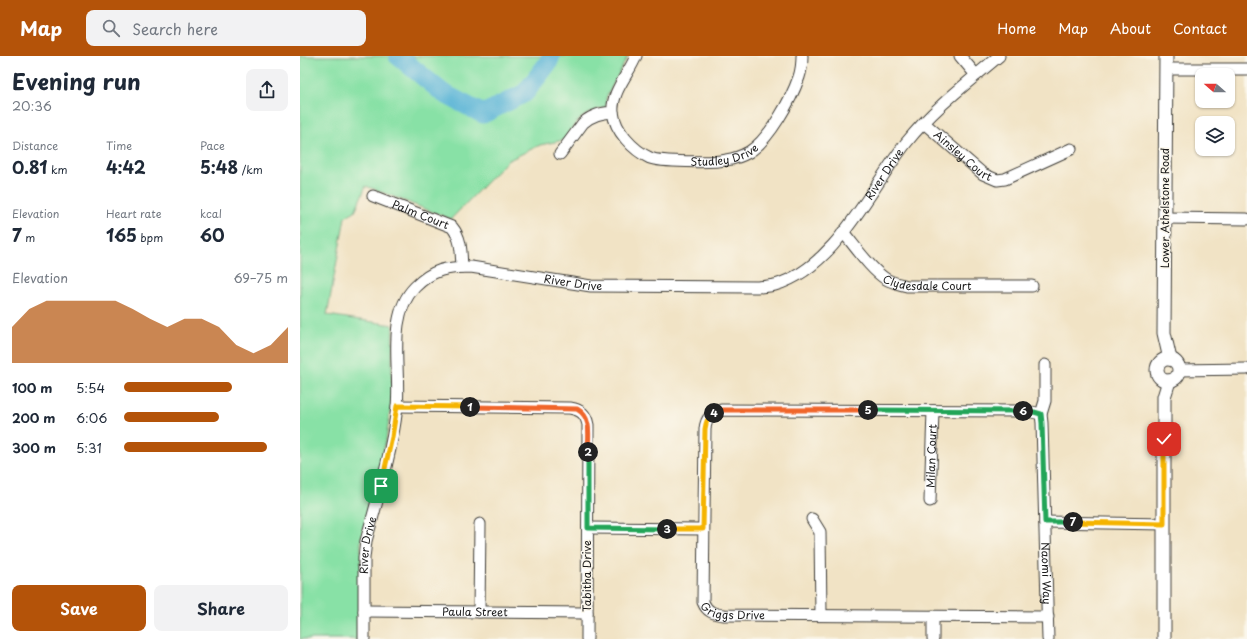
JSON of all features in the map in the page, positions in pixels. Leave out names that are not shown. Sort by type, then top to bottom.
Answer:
[{"type":"street","points":[[560,154],[582,123],[587,119],[601,113],[613,112],[612,106],[616,93],[636,56]]},
{"type":"street","name":"Studley Drive","points":[[613,112],[614,119],[624,137],[636,149],[650,158],[662,161],[726,160],[748,152],[761,143],[769,134],[781,114],[799,76],[802,56]]},
{"type":"street","points":[[960,56],[976,75]]},
{"type":"street","name":"River Drive","points":[[364,639],[366,541],[392,437],[397,406],[397,330],[399,316],[409,293],[424,278],[443,269],[471,267],[592,286],[756,288],[775,285],[797,275],[827,252],[843,232],[906,143],[924,123],[999,56]]},
{"type":"street","name":"Lower Athelstone Road","points":[[1166,56],[1164,333],[1170,359]]},
{"type":"street","points":[[1166,69],[1247,69]]},
{"type":"street","name":"Ainsley Court","points":[[924,123],[976,168],[997,180],[1005,179],[1071,149]]},
{"type":"street","name":"Palm Court","points":[[372,196],[452,227],[456,232],[461,248],[462,267]]},
{"type":"street","points":[[1166,218],[1247,219]]},
{"type":"street","name":"Clydesdale Court","points":[[843,232],[876,271],[895,283],[907,286],[1032,286]]},
{"type":"street","points":[[1164,639],[1164,397],[1169,381],[1175,378],[1179,370],[1177,363],[1170,359],[1164,359],[1160,363],[1157,370],[1160,377],[1169,381]]},
{"type":"street","name":"Naomi Way","points":[[1046,365],[1045,401],[1041,414],[1048,639]]},
{"type":"street","points":[[1179,370],[1247,369]]},
{"type":"street","name":"Tabitha Drive","points":[[397,406],[570,408],[583,412],[587,417],[588,425],[587,639]]},
{"type":"street","name":"Griggs Drive","points":[[1041,414],[1027,411],[933,410],[721,410],[715,413],[710,416],[706,422],[705,429],[703,602],[706,608],[711,612],[716,615],[724,616],[821,615],[1048,617]]},
{"type":"street","name":"Milan Court","points":[[930,501],[933,410]]},
{"type":"street","points":[[812,519],[820,532],[821,615]]},
{"type":"street","points":[[1045,522],[1164,524]]},
{"type":"street","points":[[479,612],[480,524]]},
{"type":"street","points":[[588,528],[703,529]]},
{"type":"street","name":"Paula Street","points":[[364,611],[587,613]]},
{"type":"street","points":[[933,616],[933,639]]},
{"type":"green space","points":[[300,56],[628,56],[606,98],[606,107],[586,115],[573,127],[564,140],[540,145],[507,161],[451,219],[366,186],[355,211],[345,217],[327,315],[393,325],[391,405],[386,440],[361,539],[360,639],[300,639]]},
{"type":"waterway","points":[[398,56],[443,93],[483,114],[525,93],[548,63],[551,56]]},
{"type":"route","points":[[381,486],[397,406],[570,408],[583,412],[587,417],[588,528],[703,529],[706,422],[710,416],[721,410],[1027,411],[1041,414],[1045,522],[1164,524],[1164,439]]}]
